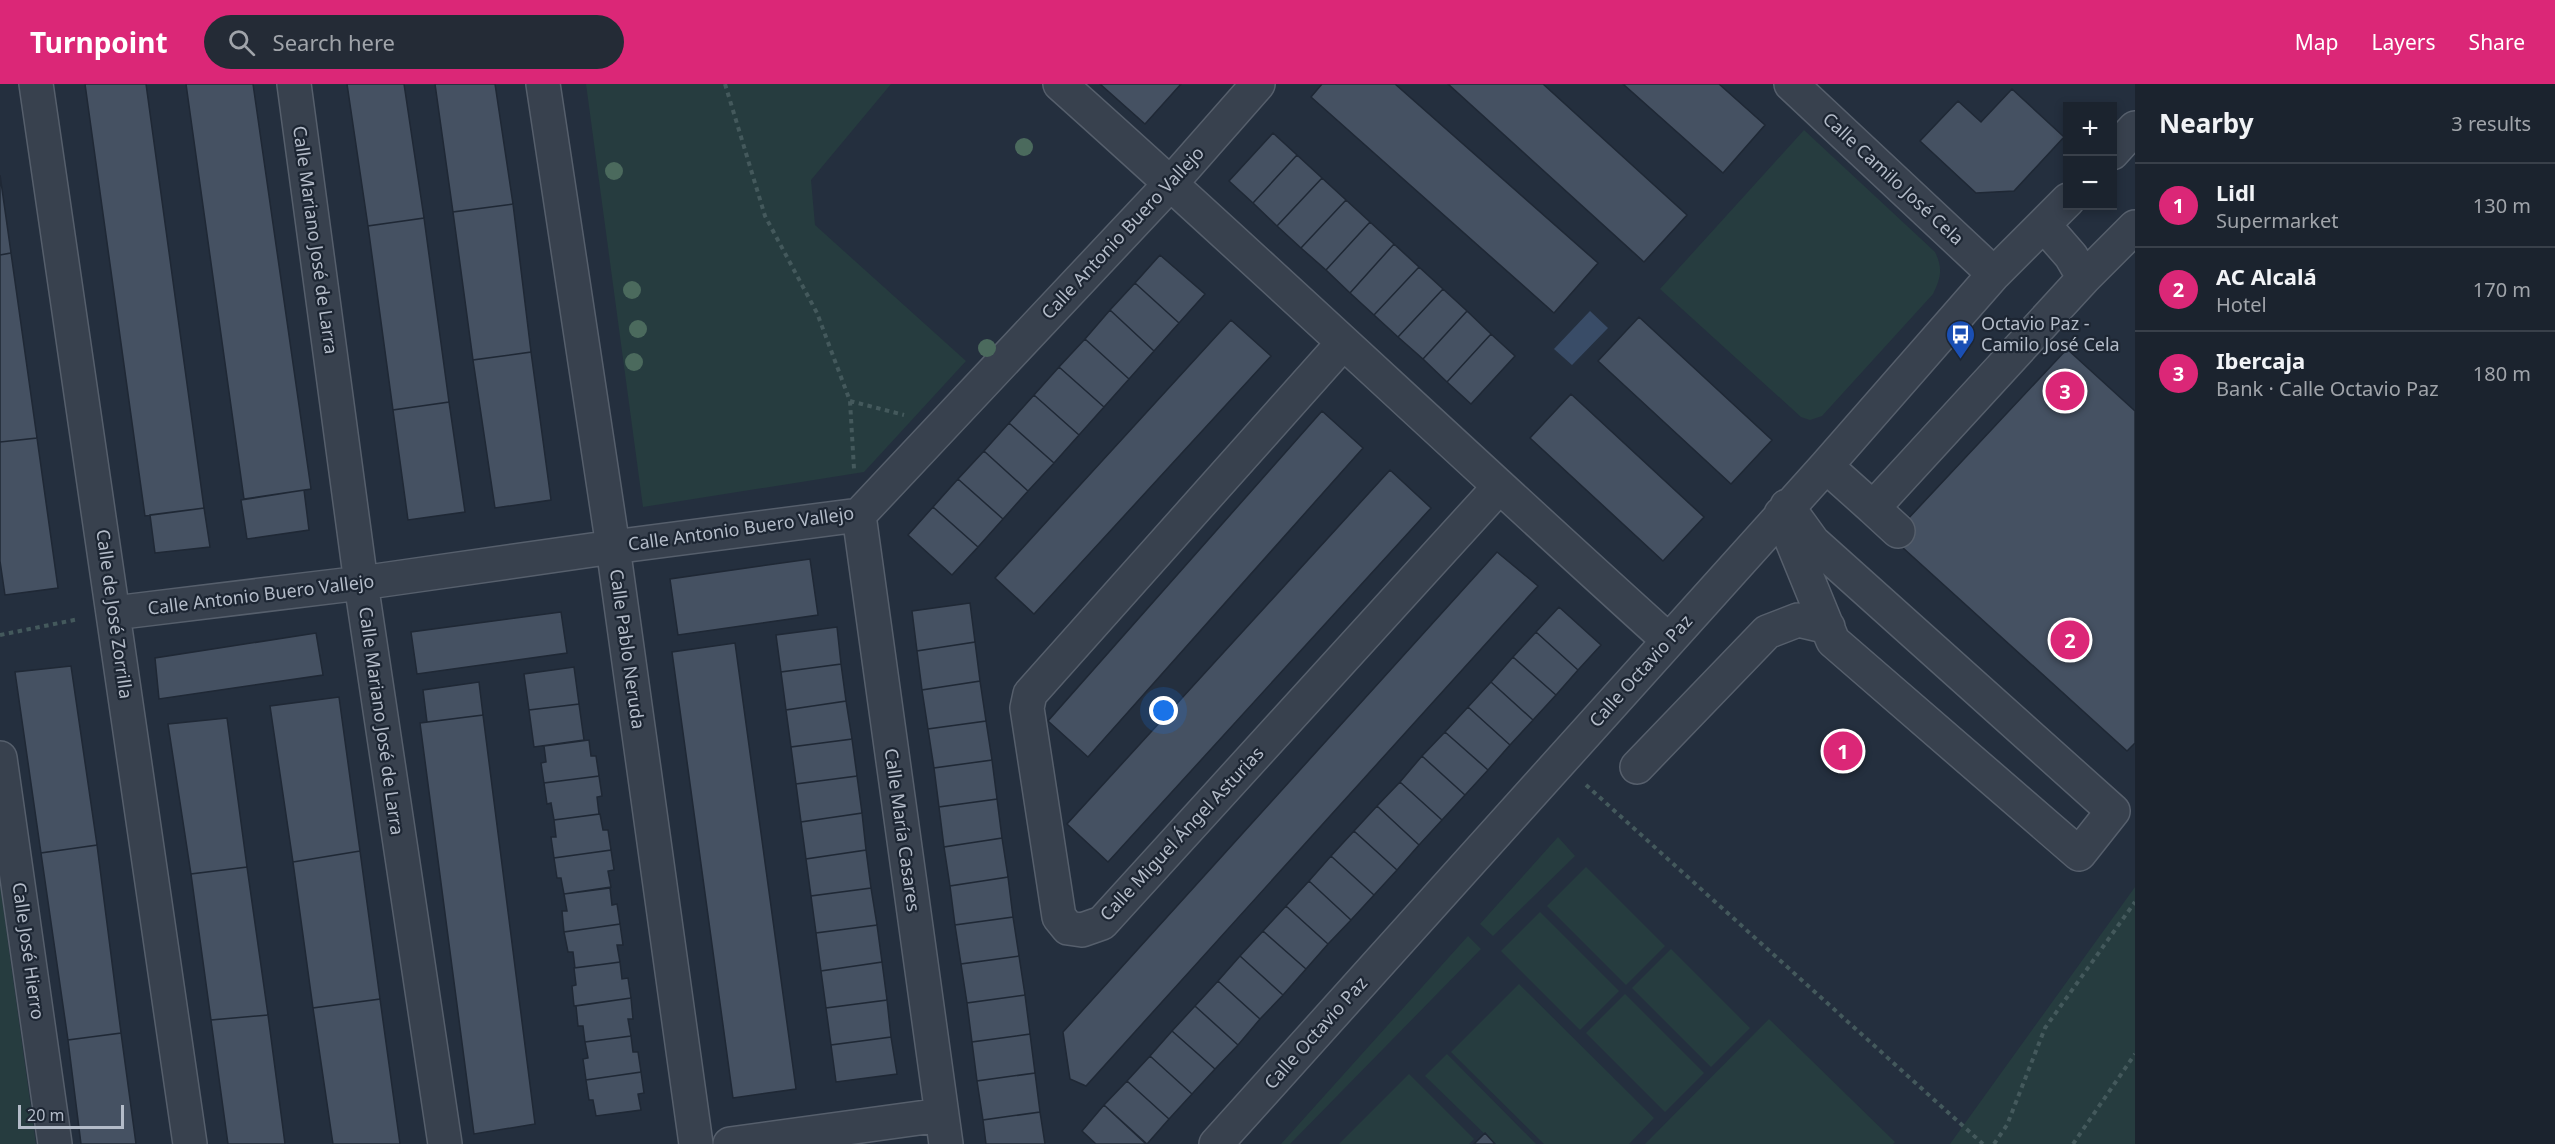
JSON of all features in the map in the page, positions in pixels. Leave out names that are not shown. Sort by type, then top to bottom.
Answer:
[{"type":"street","name":"Calle de José Zorrilla","points":[[36,84],[190,1144]]},
{"type":"street","name":"Calle Mariano José de Larra","points":[[294,84],[361,583],[445,1144]]},
{"type":"street","name":"Calle Pablo Neruda","points":[[543,84],[613,547],[696,1144]]},
{"type":"street","points":[[1060,84],[1172,183],[1499,488],[1668,640]]},
{"type":"street","name":"Calle Antonio Buero Vallejo","points":[[114,613],[361,583],[859,515],[1172,183],[1258,84]]},
{"type":"street","name":"Calle Camilo José Cela","points":[[1791,84],[1994,274]]},
{"type":"street","points":[[2117,148],[2135,128]]},
{"type":"street","name":"Calle Octavio Paz","points":[[1216,1144],[1826,466],[1994,274],[2063,204]]},
{"type":"street","points":[[2044,225],[2071,256],[2084,278]]},
{"type":"street","points":[[1873,508],[2084,278],[2135,228]]},
{"type":"street","name":"Calle Miguel Ángel Asturias","points":[[1344,343],[1030,694],[1027,708],[1059,917],[1068,928],[1082,930],[1102,922],[1499,488]]},
{"type":"street","points":[[1826,466],[1898,531]]},
{"type":"street","points":[[1784,510],[1813,542],[2113,811],[2079,855],[1833,641],[1784,510]]},
{"type":"street","name":"Calle María Casares","points":[[859,515],[944,1130]]},
{"type":"street","points":[[1637,767],[1767,632],[1798,620],[1828,627]]},
{"type":"street","name":"Calle José Hierro","points":[[0,758],[55,1144]]},
{"type":"street","points":[[730,1144],[944,1130]]},
{"type":"path","points":[[725,84],[765,216],[817,313],[850,401],[854,471]]},
{"type":"path","points":[[850,401],[914,418]]},
{"type":"path","points":[[0,635],[80,619]]},
{"type":"path","points":[[1585,785],[1983,1144]]},
{"type":"path","points":[[1994,1144],[2007,1125],[2045,1028],[2135,902]]},
{"type":"path","points":[[2073,1144],[2135,1054]]},
{"type":"green space","points":[[586,84],[891,84],[811,180],[815,225],[966,361],[864,472],[643,507]]},
{"type":"green space","points":[[1804,130],[1935,252],[1940,268],[1938,283],[1933,294],[1822,416],[1810,420],[1801,417],[1660,289]]},
{"type":"green space","points":[[1558,837],[1575,856],[1493,936],[1480,924]]},
{"type":"green space","points":[[1586,867],[1665,946],[1626,985],[1547,906]]},
{"type":"green space","points":[[0,885],[36,1144],[0,1144]]},
{"type":"green space","points":[[2135,887],[2135,1144],[1950,1144]]},
{"type":"green space","points":[[1540,912],[1619,991],[1580,1030],[1501,951]]},
{"type":"green space","points":[[1468,936],[1481,949],[1290,1144],[1281,1144]]},
{"type":"green space","points":[[1671,949],[1750,1028],[1711,1067],[1632,988]]},
{"type":"green space","points":[[1519,984],[1654,1118],[1629,1144],[1544,1144],[1451,1052]]},
{"type":"green space","points":[[1625,994],[1704,1073],[1665,1112],[1586,1033]]},
{"type":"green space","points":[[1769,1019],[1895,1142],[1893,1144],[1645,1144]]},
{"type":"green space","points":[[1447,1054],[1536,1144],[1495,1144],[1425,1076]]},
{"type":"green space","points":[[1409,1074],[1474,1139],[1469,1144],[1339,1144]]},
{"type":"water","points":[[1590,311],[1608,328],[1572,365],[1554,349]]},
{"type":"building","points":[[85,84],[146,84],[204,508],[145,516]]},
{"type":"building","points":[[186,84],[253,84],[311,489],[244,499]]},
{"type":"building","points":[[347,84],[404,84],[424,218],[368,226]]},
{"type":"building","points":[[435,84],[495,84],[513,204],[453,212]]},
{"type":"building","points":[[1100,84],[1181,84],[1145,124]]},
{"type":"building","points":[[1322,84],[1395,84],[1598,263],[1554,313],[1311,97]]},
{"type":"building","points":[[1448,84],[1543,84],[1687,215],[1644,262]]},
{"type":"building","points":[[1623,84],[1719,84],[1765,125],[1723,173]]},
{"type":"building","points":[[2012,89],[2063,138],[2014,191],[1976,193],[1920,141],[1958,101],[1981,122]]},
{"type":"building","points":[[1273,133],[1297,155],[1253,203],[1229,181]]},
{"type":"building","points":[[1297,155],[1322,178],[1277,226],[1253,203]]},
{"type":"building","points":[[0,175],[11,253],[0,255]]},
{"type":"building","points":[[1322,178],[1346,200],[1301,248],[1277,226]]},
{"type":"building","points":[[1346,200],[1370,222],[1326,270],[1301,248]]},
{"type":"building","points":[[513,204],[531,352],[473,360],[453,212]]},
{"type":"building","points":[[424,218],[449,402],[393,410],[368,226]]},
{"type":"building","points":[[1370,222],[1394,244],[1350,293],[1326,270]]},
{"type":"building","points":[[1394,244],[1419,267],[1374,315],[1350,293]]},
{"type":"building","points":[[11,253],[37,438],[0,442],[0,255]]},
{"type":"building","points":[[1160,255],[1205,294],[1179,323],[1135,283]]},
{"type":"building","points":[[1419,267],[1443,289],[1398,337],[1374,315]]},
{"type":"building","points":[[1135,283],[1179,323],[1154,351],[1110,310]]},
{"type":"building","points":[[1443,289],[1467,311],[1423,359],[1398,337]]},
{"type":"building","points":[[1110,310],[1154,351],[1129,379],[1085,339]]},
{"type":"building","points":[[1467,311],[1491,334],[1447,382],[1423,359]]},
{"type":"building","points":[[1639,317],[1772,440],[1731,484],[1598,361]]},
{"type":"building","points":[[1231,320],[1271,356],[1034,614],[995,578]]},
{"type":"building","points":[[1491,334],[1515,356],[1471,404],[1447,382]]},
{"type":"building","points":[[1085,339],[1129,379],[1104,407],[1059,367]]},
{"type":"building","points":[[2067,349],[2135,411],[2135,743],[2127,751],[1891,537]]},
{"type":"building","points":[[531,352],[551,500],[495,508],[473,360]]},
{"type":"building","points":[[1059,367],[1104,407],[1079,435],[1034,395]]},
{"type":"building","points":[[1571,394],[1704,517],[1663,561],[1530,438]]},
{"type":"building","points":[[1034,395],[1079,435],[1054,463],[1009,423]]},
{"type":"building","points":[[449,402],[465,512],[408,520],[393,410]]},
{"type":"building","points":[[1322,411],[1363,448],[1088,757],[1048,721]]},
{"type":"building","points":[[1009,423],[1054,463],[1028,491],[984,451]]},
{"type":"building","points":[[37,438],[58,588],[5,595],[0,561],[0,442]]},
{"type":"building","points":[[984,451],[1028,491],[1003,519],[958,479]]},
{"type":"building","points":[[1390,470],[1431,508],[1108,862],[1067,824]]},
{"type":"building","points":[[958,479],[1003,519],[978,547],[933,507]]},
{"type":"building","points":[[304,490],[309,530],[247,539],[241,500]]},
{"type":"building","points":[[933,507],[978,547],[952,575],[908,535]]},
{"type":"building","points":[[204,508],[210,547],[155,553],[150,515]]},
{"type":"building","points":[[1497,552],[1538,586],[1086,1086],[1070,1079],[1063,1032]]},
{"type":"building","points":[[810,559],[818,615],[678,635],[670,579]]},
{"type":"building","points":[[970,603],[975,642],[917,651],[912,611]]},
{"type":"building","points":[[1559,607],[1601,645],[1578,670],[1536,632]]},
{"type":"building","points":[[561,612],[567,653],[417,674],[411,632]]},
{"type":"building","points":[[837,627],[841,664],[781,672],[776,635]]},
{"type":"building","points":[[1536,632],[1578,670],[1556,695],[1513,657]]},
{"type":"building","points":[[316,633],[323,675],[159,699],[155,658]]},
{"type":"building","points":[[975,642],[980,681],[922,690],[917,651]]},
{"type":"building","points":[[735,643],[796,1089],[733,1098],[672,652]]},
{"type":"building","points":[[1513,657],[1556,695],[1533,720],[1491,682]]},
{"type":"building","points":[[841,664],[846,701],[786,710],[781,672]]},
{"type":"building","points":[[71,666],[97,845],[41,853],[15,672]]},
{"type":"building","points":[[574,667],[579,704],[529,710],[524,674]]},
{"type":"building","points":[[980,681],[986,721],[928,729],[922,690]]},
{"type":"building","points":[[479,682],[483,715],[427,722],[423,690]]},
{"type":"building","points":[[1491,682],[1533,720],[1510,745],[1468,707]]},
{"type":"building","points":[[339,697],[360,851],[293,862],[270,706]]},
{"type":"building","points":[[846,701],[852,739],[791,747],[786,710]]},
{"type":"building","points":[[579,704],[584,740],[534,747],[529,710]]},
{"type":"building","points":[[1468,707],[1510,745],[1488,770],[1445,732]]},
{"type":"building","points":[[483,715],[535,1124],[474,1134],[420,723]]},
{"type":"building","points":[[227,718],[247,867],[191,874],[168,724]]},
{"type":"building","points":[[986,721],[992,760],[934,768],[928,729]]},
{"type":"building","points":[[1445,732],[1488,770],[1465,795],[1422,756]]},
{"type":"building","points":[[852,739],[857,776],[796,784],[791,747]]},
{"type":"building","points":[[589,740],[591,756],[596,756],[599,776],[544,783],[541,763],[546,762],[544,746]]},
{"type":"building","points":[[1422,756],[1465,795],[1442,820],[1400,782]]},
{"type":"building","points":[[992,760],[997,799],[939,807],[934,768]]},
{"type":"building","points":[[599,776],[602,796],[597,797],[599,814],[554,820],[551,803],[547,804],[544,783]]},
{"type":"building","points":[[857,776],[862,813],[801,822],[796,784]]},
{"type":"building","points":[[1400,782],[1442,820],[1419,845],[1377,806]]},
{"type":"building","points":[[997,799],[1002,838],[944,847],[939,807]]},
{"type":"building","points":[[1377,806],[1419,845],[1397,870],[1354,831]]},
{"type":"building","points":[[862,813],[866,850],[806,859],[801,822]]},
{"type":"building","points":[[600,814],[603,830],[608,830],[611,850],[554,858],[551,837],[556,837],[554,820]]},
{"type":"building","points":[[1354,831],[1397,870],[1374,895],[1331,856]]},
{"type":"building","points":[[1002,838],[1008,877],[950,886],[944,847]]},
{"type":"building","points":[[97,845],[121,1033],[68,1040],[41,853]]},
{"type":"building","points":[[611,850],[614,870],[608,871],[611,887],[564,894],[561,878],[557,878],[554,858]]},
{"type":"building","points":[[866,850],[871,888],[811,896],[806,859]]},
{"type":"building","points":[[360,851],[380,999],[313,1008],[293,862]]},
{"type":"building","points":[[1331,856],[1374,895],[1351,920],[1309,881]]},
{"type":"building","points":[[247,867],[268,1015],[211,1020],[191,874]]},
{"type":"building","points":[[1008,877],[1013,917],[955,925],[950,886]]},
{"type":"building","points":[[1309,881],[1351,920],[1328,944],[1286,906]]},
{"type":"building","points":[[610,888],[612,905],[617,904],[620,924],[564,932],[562,911],[567,911],[564,894]]},
{"type":"building","points":[[871,888],[877,925],[816,933],[811,896]]},
{"type":"building","points":[[1286,906],[1328,944],[1306,969],[1263,931]]},
{"type":"building","points":[[1013,917],[1019,956],[961,964],[955,925]]},
{"type":"building","points":[[620,924],[623,945],[617,945],[620,962],[575,968],[573,952],[568,952],[564,932]]},
{"type":"building","points":[[877,925],[882,962],[821,971],[816,933]]},
{"type":"building","points":[[1263,931],[1306,969],[1283,995],[1240,956]]},
{"type":"building","points":[[1019,956],[1025,995],[967,1003],[961,964]]},
{"type":"building","points":[[1240,956],[1283,995],[1260,1019],[1218,981]]},
{"type":"building","points":[[620,962],[622,979],[628,978],[631,998],[574,1006],[572,986],[576,985],[574,968]]},
{"type":"building","points":[[882,962],[887,1000],[826,1008],[821,971]]},
{"type":"building","points":[[1218,981],[1260,1019],[1238,1045],[1195,1006]]},
{"type":"building","points":[[1025,995],[1030,1034],[972,1042],[967,1003]]},
{"type":"building","points":[[631,998],[633,1019],[628,1019],[631,1036],[585,1042],[583,1026],[578,1026],[576,1006]]},
{"type":"building","points":[[380,999],[400,1144],[333,1144],[313,1008]]},
{"type":"building","points":[[887,1000],[891,1037],[831,1045],[826,1008]]},
{"type":"building","points":[[1195,1006],[1238,1045],[1215,1069],[1172,1031]]},
{"type":"building","points":[[268,1015],[285,1144],[228,1144],[211,1020]]},
{"type":"building","points":[[1172,1031],[1215,1069],[1192,1094],[1150,1056]]},
{"type":"building","points":[[121,1033],[136,1144],[81,1144],[68,1040]]},
{"type":"building","points":[[1030,1034],[1035,1073],[977,1081],[972,1042]]},
{"type":"building","points":[[631,1036],[633,1052],[638,1052],[641,1072],[586,1080],[583,1059],[588,1058],[585,1042]]},
{"type":"building","points":[[891,1037],[897,1074],[836,1082],[831,1045]]},
{"type":"building","points":[[1150,1056],[1192,1094],[1169,1119],[1127,1081]]},
{"type":"building","points":[[641,1072],[644,1093],[638,1094],[641,1110],[596,1116],[593,1100],[589,1100],[586,1080]]},
{"type":"building","points":[[1035,1073],[1040,1112],[983,1120],[977,1081]]},
{"type":"building","points":[[1127,1081],[1169,1119],[1147,1144],[1104,1105]]},
{"type":"building","points":[[1104,1105],[1146,1144],[1096,1144],[1082,1131]]},
{"type":"building","points":[[1040,1112],[1045,1144],[986,1144],[983,1120]]},
{"type":"building","points":[[1485,1133],[1495,1144],[1474,1144]]},
{"type":"place","name":"Octavio Paz - Camilo José Cela","points":[[1960,360]]},
{"type":"place","name":"Ibercaja","points":[[2065,391]]},
{"type":"place","name":"AC Alcalá","points":[[2070,640]]},
{"type":"place","name":"Lidl","points":[[1843,751]]}]
